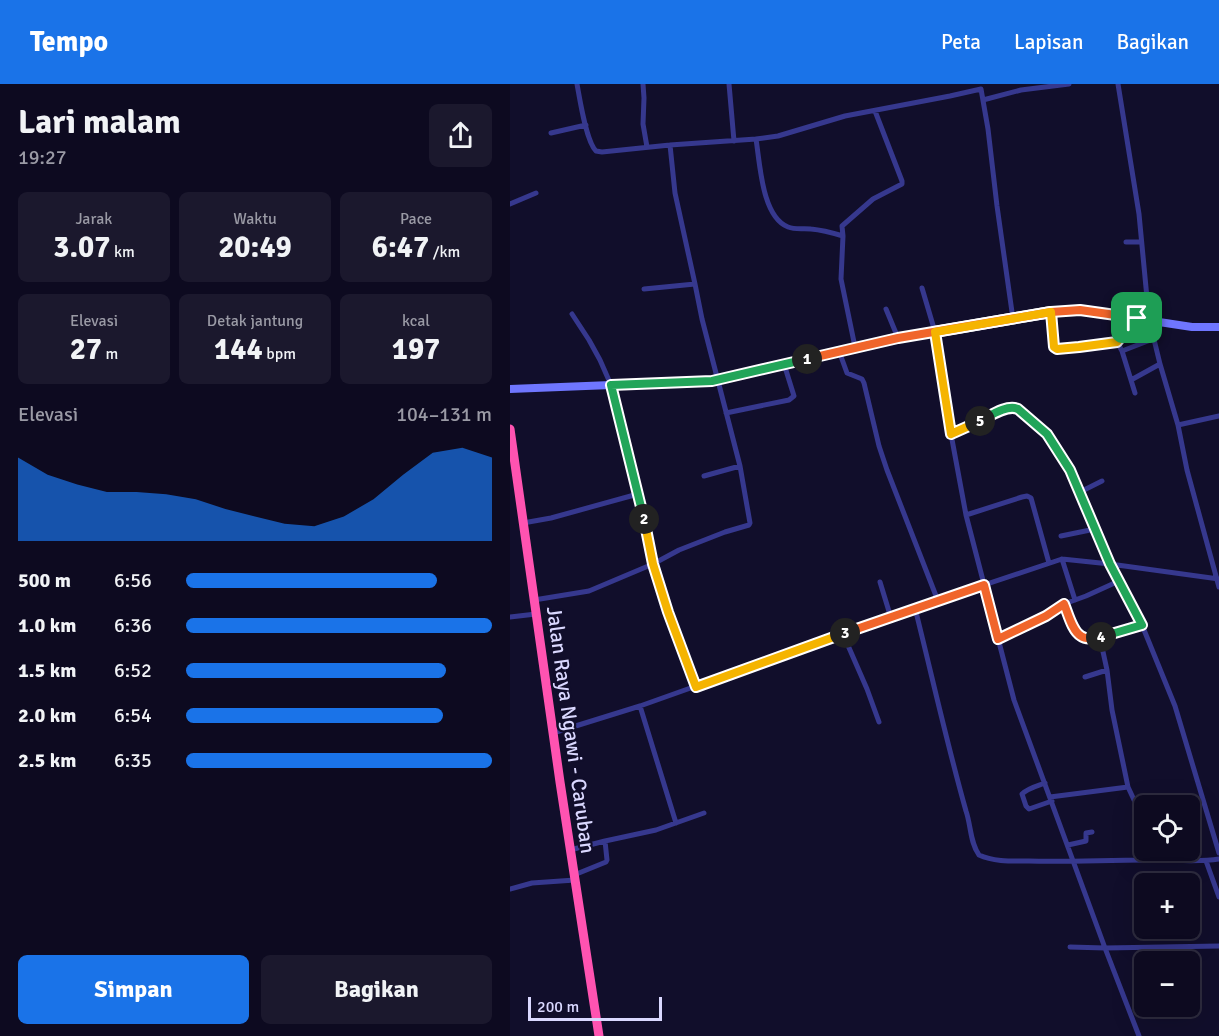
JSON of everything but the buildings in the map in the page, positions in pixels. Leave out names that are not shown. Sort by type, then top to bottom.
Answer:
[{"type":"highway","name":"Jalan Raya Ngawi - Caruban","points":[[510,429],[598,1036]]},
{"type":"street","points":[[577,84],[592,146],[597,151],[778,136],[845,116],[981,89],[1013,319]]},
{"type":"street","points":[[643,84],[643,124],[646,147]]},
{"type":"street","points":[[729,84],[734,141]]},
{"type":"street","points":[[983,100],[1021,90],[1069,84]]},
{"type":"street","points":[[1118,84],[1139,214],[1149,319],[1219,587]]},
{"type":"street","points":[[855,347],[841,279],[842,226],[873,199],[902,184],[875,111]]},
{"type":"street","points":[[551,133],[586,125]]},
{"type":"street","points":[[756,139],[767,199],[775,218],[790,228],[812,229],[843,236]]},
{"type":"street","points":[[534,600],[589,591],[653,564],[679,550],[750,523],[740,466],[702,319],[674,185],[670,144]]},
{"type":"street","points":[[510,204],[536,193]]},
{"type":"street","points":[[1126,242],[1141,242]]},
{"type":"street","points":[[644,289],[695,284]]},
{"type":"street","points":[[922,288],[935,332],[966,515],[1014,700],[1139,1036]]},
{"type":"street","points":[[886,309],[898,338]]},
{"type":"street","points":[[510,389],[718,380],[898,338],[1051,312],[1080,310],[1199,328],[1219,327]]},
{"type":"street","points":[[1051,312],[1056,349],[1117,342],[1137,318]]},
{"type":"street","points":[[572,314],[590,340],[611,385],[653,564],[696,687]]},
{"type":"street","points":[[1122,351],[1154,339]]},
{"type":"street","points":[[1117,342],[1135,393]]},
{"type":"street","points":[[839,351],[847,374],[862,379],[864,383],[887,470],[938,601]]},
{"type":"street","points":[[726,413],[789,400],[794,396],[784,364]]},
{"type":"street","points":[[1131,380],[1160,364]]},
{"type":"street","points":[[951,434],[1013,407],[1047,434],[1053,442],[1070,470],[1110,564],[1142,625],[1175,706],[1219,853]]},
{"type":"street","points":[[1178,425],[1219,416]]},
{"type":"street","points":[[704,476],[740,466]]},
{"type":"street","points":[[1080,492],[1102,481]]},
{"type":"street","points":[[523,523],[551,518],[638,494]]},
{"type":"street","points":[[966,515],[1022,497],[1031,498],[1049,563]]},
{"type":"street","points":[[1061,536],[1095,529]]},
{"type":"street","points":[[553,734],[696,687],[915,608],[1062,559],[1218,579]]},
{"type":"street","points":[[1062,559],[1075,600]]},
{"type":"street","points":[[998,639],[1046,616],[1064,604],[1119,581]]},
{"type":"street","points":[[880,582],[891,618]]},
{"type":"street","points":[[1064,604],[1075,630],[1081,637],[1100,638],[1142,625]]},
{"type":"street","points":[[915,608],[976,851],[983,857],[1008,861],[1134,860]]},
{"type":"street","points":[[510,617],[536,614]]},
{"type":"street","points":[[843,634],[879,722]]},
{"type":"street","points":[[1100,638],[1128,787],[1134,800]]},
{"type":"street","points":[[1085,677],[1107,670]]},
{"type":"street","points":[[640,706],[676,823]]},
{"type":"street","points":[[1046,783],[1023,792],[1022,795],[1029,809],[1051,799],[1128,787]]},
{"type":"street","points":[[570,850],[656,830],[704,813]]},
{"type":"street","points":[[1068,845],[1087,841],[1086,833],[1092,832]]},
{"type":"street","points":[[510,889],[532,883],[575,881],[608,860],[605,841]]},
{"type":"street","points":[[1200,861],[1219,859]]},
{"type":"street","points":[[1206,861],[1219,897]]},
{"type":"street","points":[[1070,947],[1219,946]]},
{"type":"route","points":[[1137,318],[1080,310],[1051,312],[935,332],[898,338],[718,380],[611,385],[653,564],[696,687],[984,585],[998,639],[1046,616],[1064,604],[1075,630],[1081,637],[1100,638],[1142,625],[1110,564],[1070,470],[1047,434],[1025,414],[1013,407],[951,434],[935,332],[995,321],[1051,312],[1054,347],[1057,349],[1117,342],[1137,318]]}]
